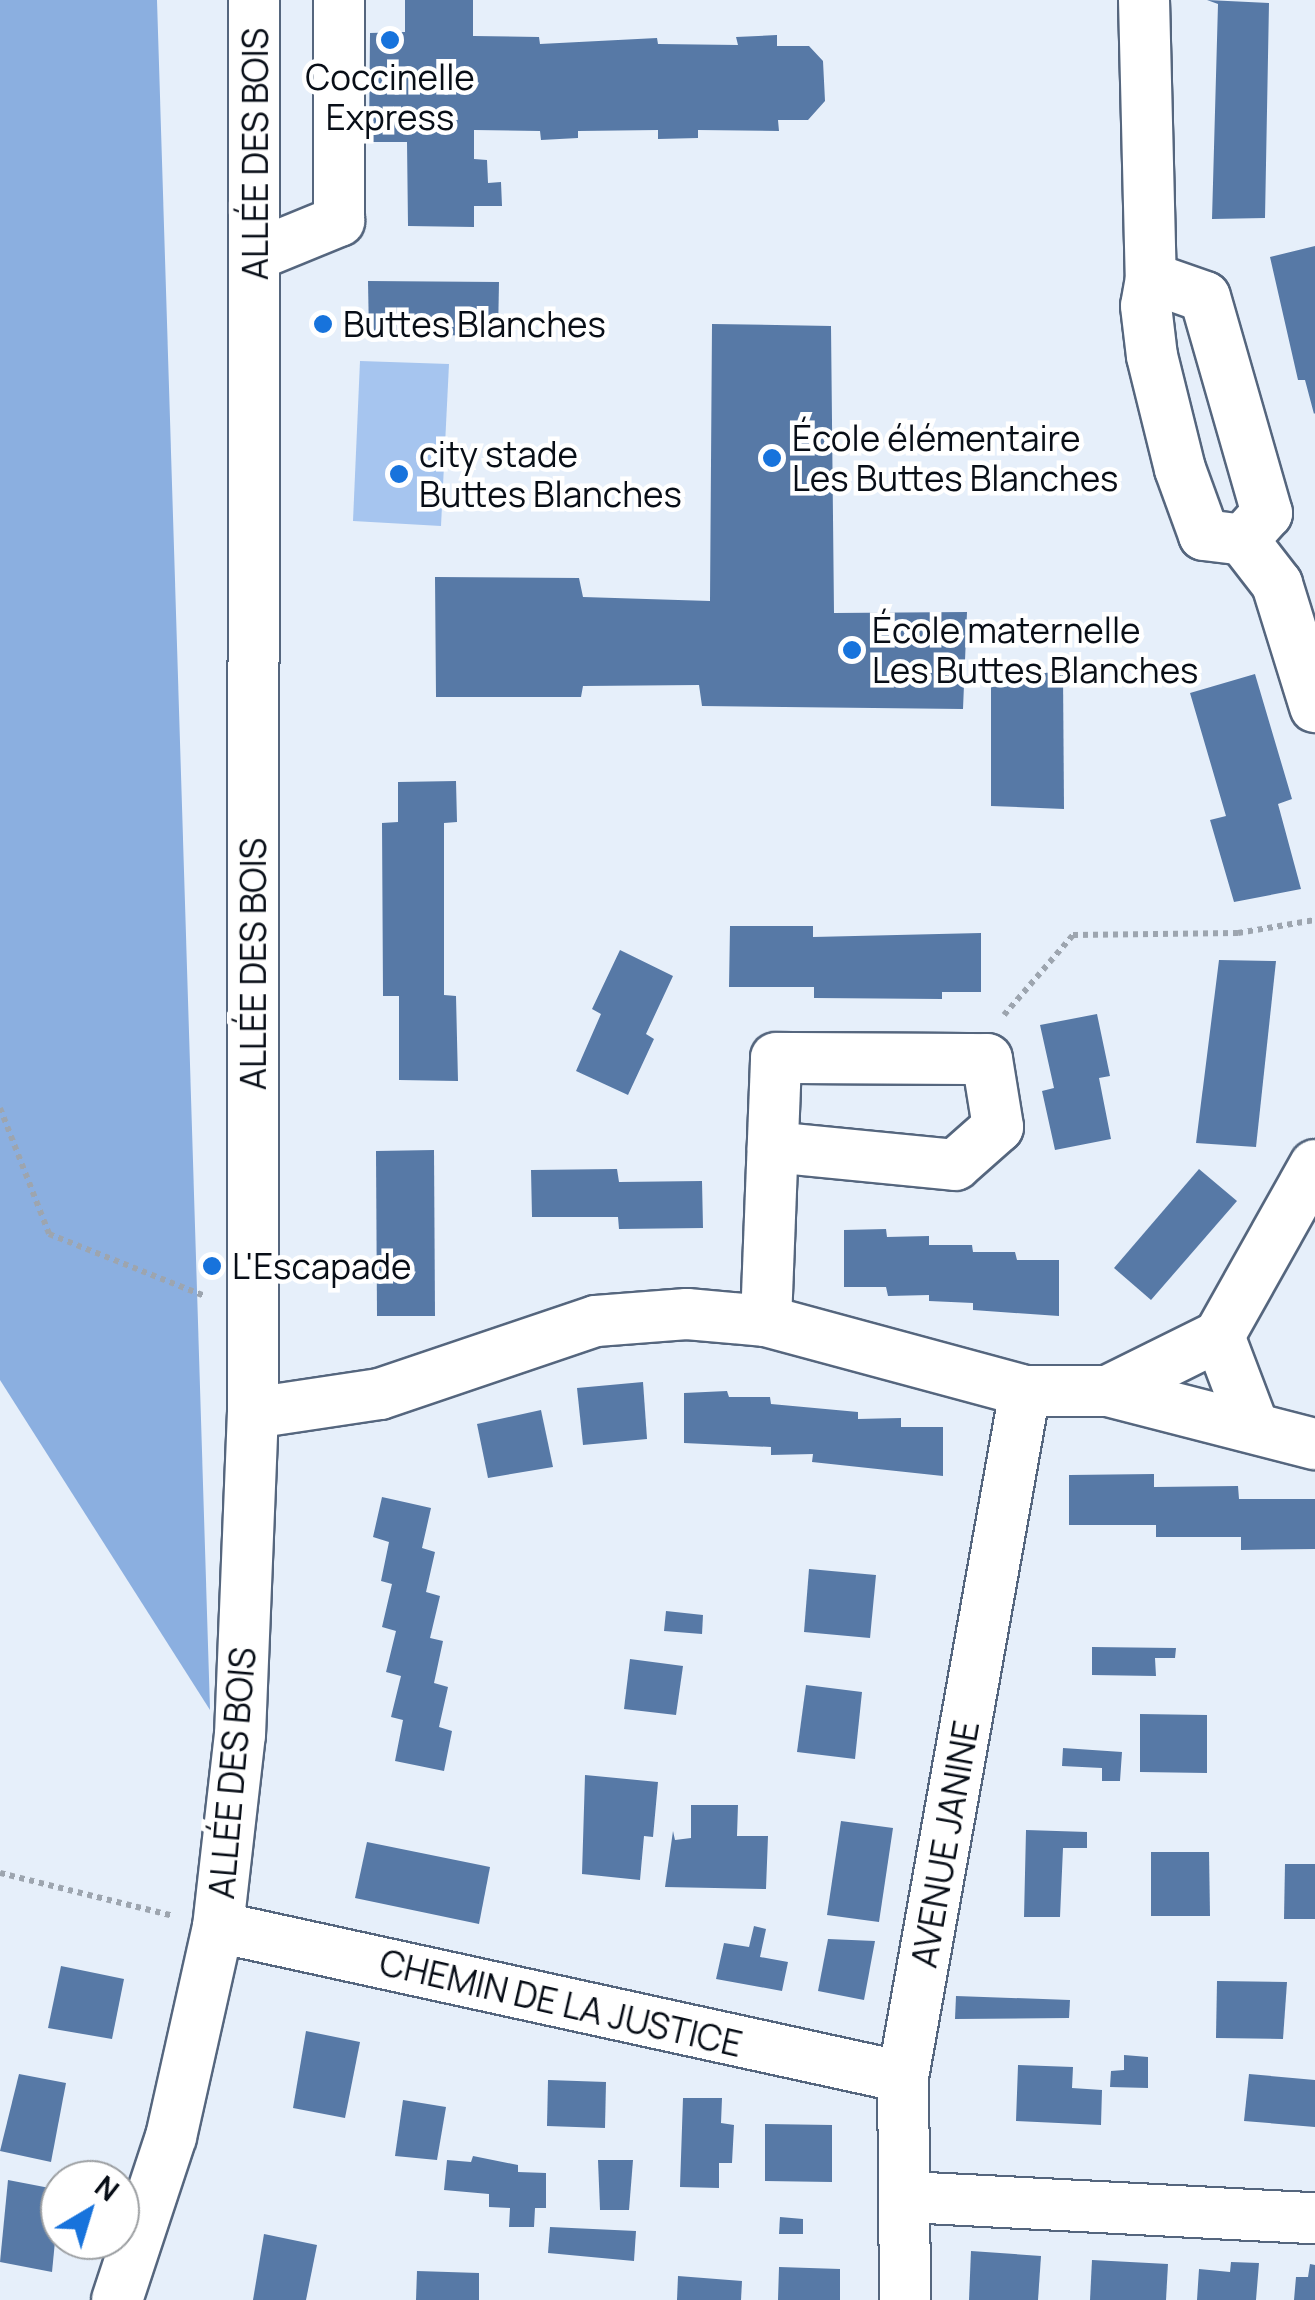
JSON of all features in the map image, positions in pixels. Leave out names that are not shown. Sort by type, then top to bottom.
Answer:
[{"type":"street","name":"ALLÉE DES BOIS","points":[[117,2300],[170,2137],[218,1927],[240,1736],[253,1413],[254,0]]},
{"type":"street","points":[[256,255],[339,222],[340,0]]},
{"type":"street","points":[[1144,0],[1151,278],[1146,306],[1152,356],[1180,469],[1204,536],[1244,540],[1277,584],[1315,707]]},
{"type":"street","points":[[1151,278],[1206,296],[1267,513],[1244,540]]},
{"type":"street","points":[[766,1320],[776,1058],[987,1059],[998,1128],[955,1165],[773,1147]]},
{"type":"street","points":[[1108,1390],[1219,1336],[1315,1165]]},
{"type":"street","points":[[253,1413],[380,1394],[596,1321],[687,1314],[766,1320],[1025,1391],[1108,1390],[1315,1444]]},
{"type":"street","points":[[1219,1336],[1254,1428]]},
{"type":"street","name":"AVENUE JANINE","points":[[905,2300],[908,2197],[903,2077],[1025,1391]]},
{"type":"street","name":"CHEMIN DE LA JUSTICE","points":[[218,1927],[903,2077]]},
{"type":"street","points":[[908,2197],[1315,2218]]},
{"type":"path","points":[[987,1059],[988,1032],[1073,935],[1238,933],[1315,920]]},
{"type":"path","points":[[0,1108],[50,1234],[251,1314]]},
{"type":"path","points":[[0,1873],[218,1927]]},
{"type":"shaded area","points":[[0,0],[157,0],[210,1710],[0,1380]]},
{"type":"shaded area","name":"city stade Buttes Blanches","points":[[360,361],[449,364],[441,526],[353,521]]},
{"type":"building","points":[[405,0],[473,0],[473,36],[539,37],[540,44],[657,38],[658,44],[738,45],[736,37],[777,35],[777,46],[809,46],[823,61],[825,101],[808,120],[778,120],[779,131],[698,130],[698,138],[658,139],[658,130],[578,131],[578,138],[541,140],[540,131],[474,130],[474,159],[487,160],[488,183],[501,182],[502,206],[474,206],[474,227],[408,226],[407,142],[369,142],[370,33],[405,32]]},
{"type":"building","points":[[1207,0],[1269,3],[1265,218],[1212,219],[1218,4]]},
{"type":"building","points":[[1315,246],[1314,414],[1305,380],[1298,380],[1270,257]]},
{"type":"building","points":[[368,281],[499,282],[498,335],[369,336]]},
{"type":"building","points":[[712,324],[831,326],[834,613],[967,612],[963,709],[702,706],[699,685],[583,686],[581,697],[436,697],[435,577],[579,578],[583,597],[710,601]]},
{"type":"building","points":[[991,672],[1063,673],[1064,809],[991,806]]},
{"type":"building","points":[[1255,674],[1292,799],[1278,804],[1301,889],[1234,902],[1210,820],[1226,816],[1190,693]]},
{"type":"building","points":[[456,781],[457,822],[444,823],[444,995],[456,996],[458,1081],[399,1080],[399,996],[383,996],[382,823],[398,822],[398,782]]},
{"type":"building","points":[[730,926],[813,926],[813,937],[981,933],[981,992],[942,992],[942,999],[814,998],[814,987],[729,987]]},
{"type":"building","points":[[620,950],[673,976],[646,1034],[654,1039],[628,1095],[576,1071],[601,1014],[592,1009]]},
{"type":"building","points":[[1219,960],[1276,961],[1256,1147],[1196,1143]]},
{"type":"building","points":[[1097,1014],[1110,1076],[1099,1078],[1111,1139],[1055,1150],[1042,1091],[1054,1088],[1040,1025]]},
{"type":"building","points":[[434,1150],[435,1316],[377,1316],[376,1151]]},
{"type":"building","points":[[617,1169],[619,1182],[702,1181],[703,1228],[619,1229],[618,1217],[532,1217],[531,1170]]},
{"type":"building","points":[[1199,1169],[1237,1201],[1151,1300],[1114,1268]]},
{"type":"building","points":[[886,1229],[887,1237],[929,1236],[929,1245],[972,1245],[973,1252],[1015,1252],[1017,1260],[1059,1260],[1059,1316],[973,1310],[973,1303],[929,1301],[929,1295],[888,1296],[886,1287],[844,1287],[844,1230]]},
{"type":"building","points":[[643,1382],[647,1439],[583,1445],[577,1388]]},
{"type":"building","points":[[727,1391],[729,1397],[770,1397],[771,1404],[858,1412],[858,1419],[901,1418],[901,1427],[943,1427],[943,1476],[812,1462],[813,1454],[771,1455],[771,1447],[684,1443],[684,1393]]},
{"type":"building","points":[[541,1410],[553,1467],[488,1478],[477,1424]]},
{"type":"building","points":[[1154,1474],[1154,1487],[1238,1486],[1239,1499],[1315,1499],[1315,1549],[1241,1550],[1241,1537],[1156,1537],[1156,1525],[1069,1525],[1069,1475]]},
{"type":"building","points":[[382,1497],[431,1508],[422,1548],[435,1552],[426,1592],[440,1596],[430,1638],[443,1641],[434,1683],[448,1687],[439,1727],[452,1731],[444,1771],[395,1761],[403,1720],[391,1717],[401,1676],[386,1672],[396,1631],[382,1627],[392,1584],[381,1581],[389,1542],[373,1537]]},
{"type":"building","points":[[809,1569],[876,1575],[870,1638],[804,1632]]},
{"type":"building","points":[[666,1611],[703,1615],[702,1634],[664,1631]]},
{"type":"building","points":[[1092,1647],[1176,1648],[1175,1658],[1155,1658],[1156,1676],[1092,1675]]},
{"type":"building","points":[[630,1659],[683,1666],[676,1715],[624,1709]]},
{"type":"building","points":[[806,1685],[862,1692],[855,1759],[797,1752]]},
{"type":"building","points":[[1140,1714],[1207,1715],[1207,1773],[1140,1772]]},
{"type":"building","points":[[1063,1748],[1122,1752],[1120,1781],[1102,1781],[1102,1768],[1062,1766]]},
{"type":"building","points":[[585,1775],[658,1782],[653,1837],[644,1836],[640,1880],[582,1874]]},
{"type":"building","points":[[691,1805],[738,1805],[737,1836],[768,1836],[766,1889],[665,1887],[673,1831],[675,1840],[691,1838]]},
{"type":"building","points":[[841,1821],[893,1828],[879,1922],[827,1915]]},
{"type":"building","points":[[1026,1830],[1087,1832],[1087,1848],[1063,1848],[1060,1917],[1024,1917]]},
{"type":"building","points":[[367,1842],[490,1867],[479,1924],[355,1898]]},
{"type":"building","points":[[1151,1852],[1209,1852],[1210,1916],[1151,1916]]},
{"type":"building","points":[[1285,1864],[1315,1864],[1315,1919],[1284,1919]]},
{"type":"building","points":[[754,1926],[766,1929],[760,1957],[788,1962],[782,1991],[716,1979],[724,1943],[749,1947]]},
{"type":"building","points":[[828,1939],[875,1941],[864,2000],[818,1991]]},
{"type":"building","points":[[61,1966],[124,1979],[112,2039],[48,2028]]},
{"type":"building","points":[[1217,1981],[1287,1982],[1283,2039],[1216,2038]]},
{"type":"building","points":[[956,1996],[1070,2000],[1069,2018],[955,2019]]},
{"type":"building","points":[[306,2031],[360,2042],[345,2118],[293,2108]]},
{"type":"building","points":[[1124,2055],[1148,2057],[1148,2088],[1110,2087],[1111,2071],[1124,2070]]},
{"type":"building","points":[[1018,2065],[1073,2067],[1072,2088],[1102,2090],[1101,2125],[1016,2121]]},
{"type":"building","points":[[19,2074],[66,2083],[51,2160],[0,2151]]},
{"type":"building","points":[[1249,2074],[1315,2080],[1315,2127],[1244,2121]]},
{"type":"building","points":[[548,2080],[606,2082],[605,2128],[547,2126]]},
{"type":"building","points":[[683,2098],[722,2098],[721,2123],[734,2125],[732,2163],[719,2163],[719,2188],[680,2187]]},
{"type":"building","points":[[403,2100],[446,2107],[437,2160],[395,2156]]},
{"type":"building","points":[[765,2124],[832,2125],[832,2182],[765,2181]]},
{"type":"building","points":[[473,2156],[518,2165],[518,2172],[546,2173],[546,2208],[535,2208],[534,2227],[509,2227],[510,2208],[489,2207],[489,2194],[444,2190],[447,2160],[471,2162]]},
{"type":"building","points":[[598,2160],[633,2160],[629,2210],[600,2210]]},
{"type":"building","points":[[8,2180],[40,2186],[40,2260],[53,2260],[52,2272],[0,2262]]},
{"type":"building","points":[[780,2217],[803,2219],[803,2234],[779,2234]]},
{"type":"building","points":[[550,2227],[636,2231],[634,2261],[548,2253]]},
{"type":"building","points":[[264,2234],[317,2245],[306,2300],[253,2300]]},
{"type":"building","points":[[971,2251],[1041,2256],[1038,2300],[969,2300]]},
{"type":"building","points":[[1092,2260],[1168,2264],[1166,2300],[1090,2300]]},
{"type":"building","points":[[1231,2262],[1259,2263],[1256,2300],[1197,2300],[1199,2269],[1230,2272]]},
{"type":"building","points":[[1310,2264],[1315,2265],[1315,2300],[1294,2300],[1296,2277],[1308,2277]]},
{"type":"building","points":[[779,2267],[840,2269],[840,2300],[778,2300]]},
{"type":"building","points":[[417,2271],[479,2273],[479,2300],[416,2300]]},
{"type":"building","points":[[678,2276],[742,2281],[741,2300],[677,2300]]},
{"type":"place","name":"Coccinelle Express","points":[[390,40]]},
{"type":"place","name":"Buttes Blanches","points":[[323,324]]},
{"type":"place","name":"École élémentaire Les Buttes Blanches","points":[[772,458]]},
{"type":"place","name":"city stade Buttes Blanches","points":[[399,474]]},
{"type":"place","name":"École maternelle Les Buttes Blanches","points":[[852,650]]},
{"type":"place","name":"L'Escapade","points":[[212,1266]]}]
